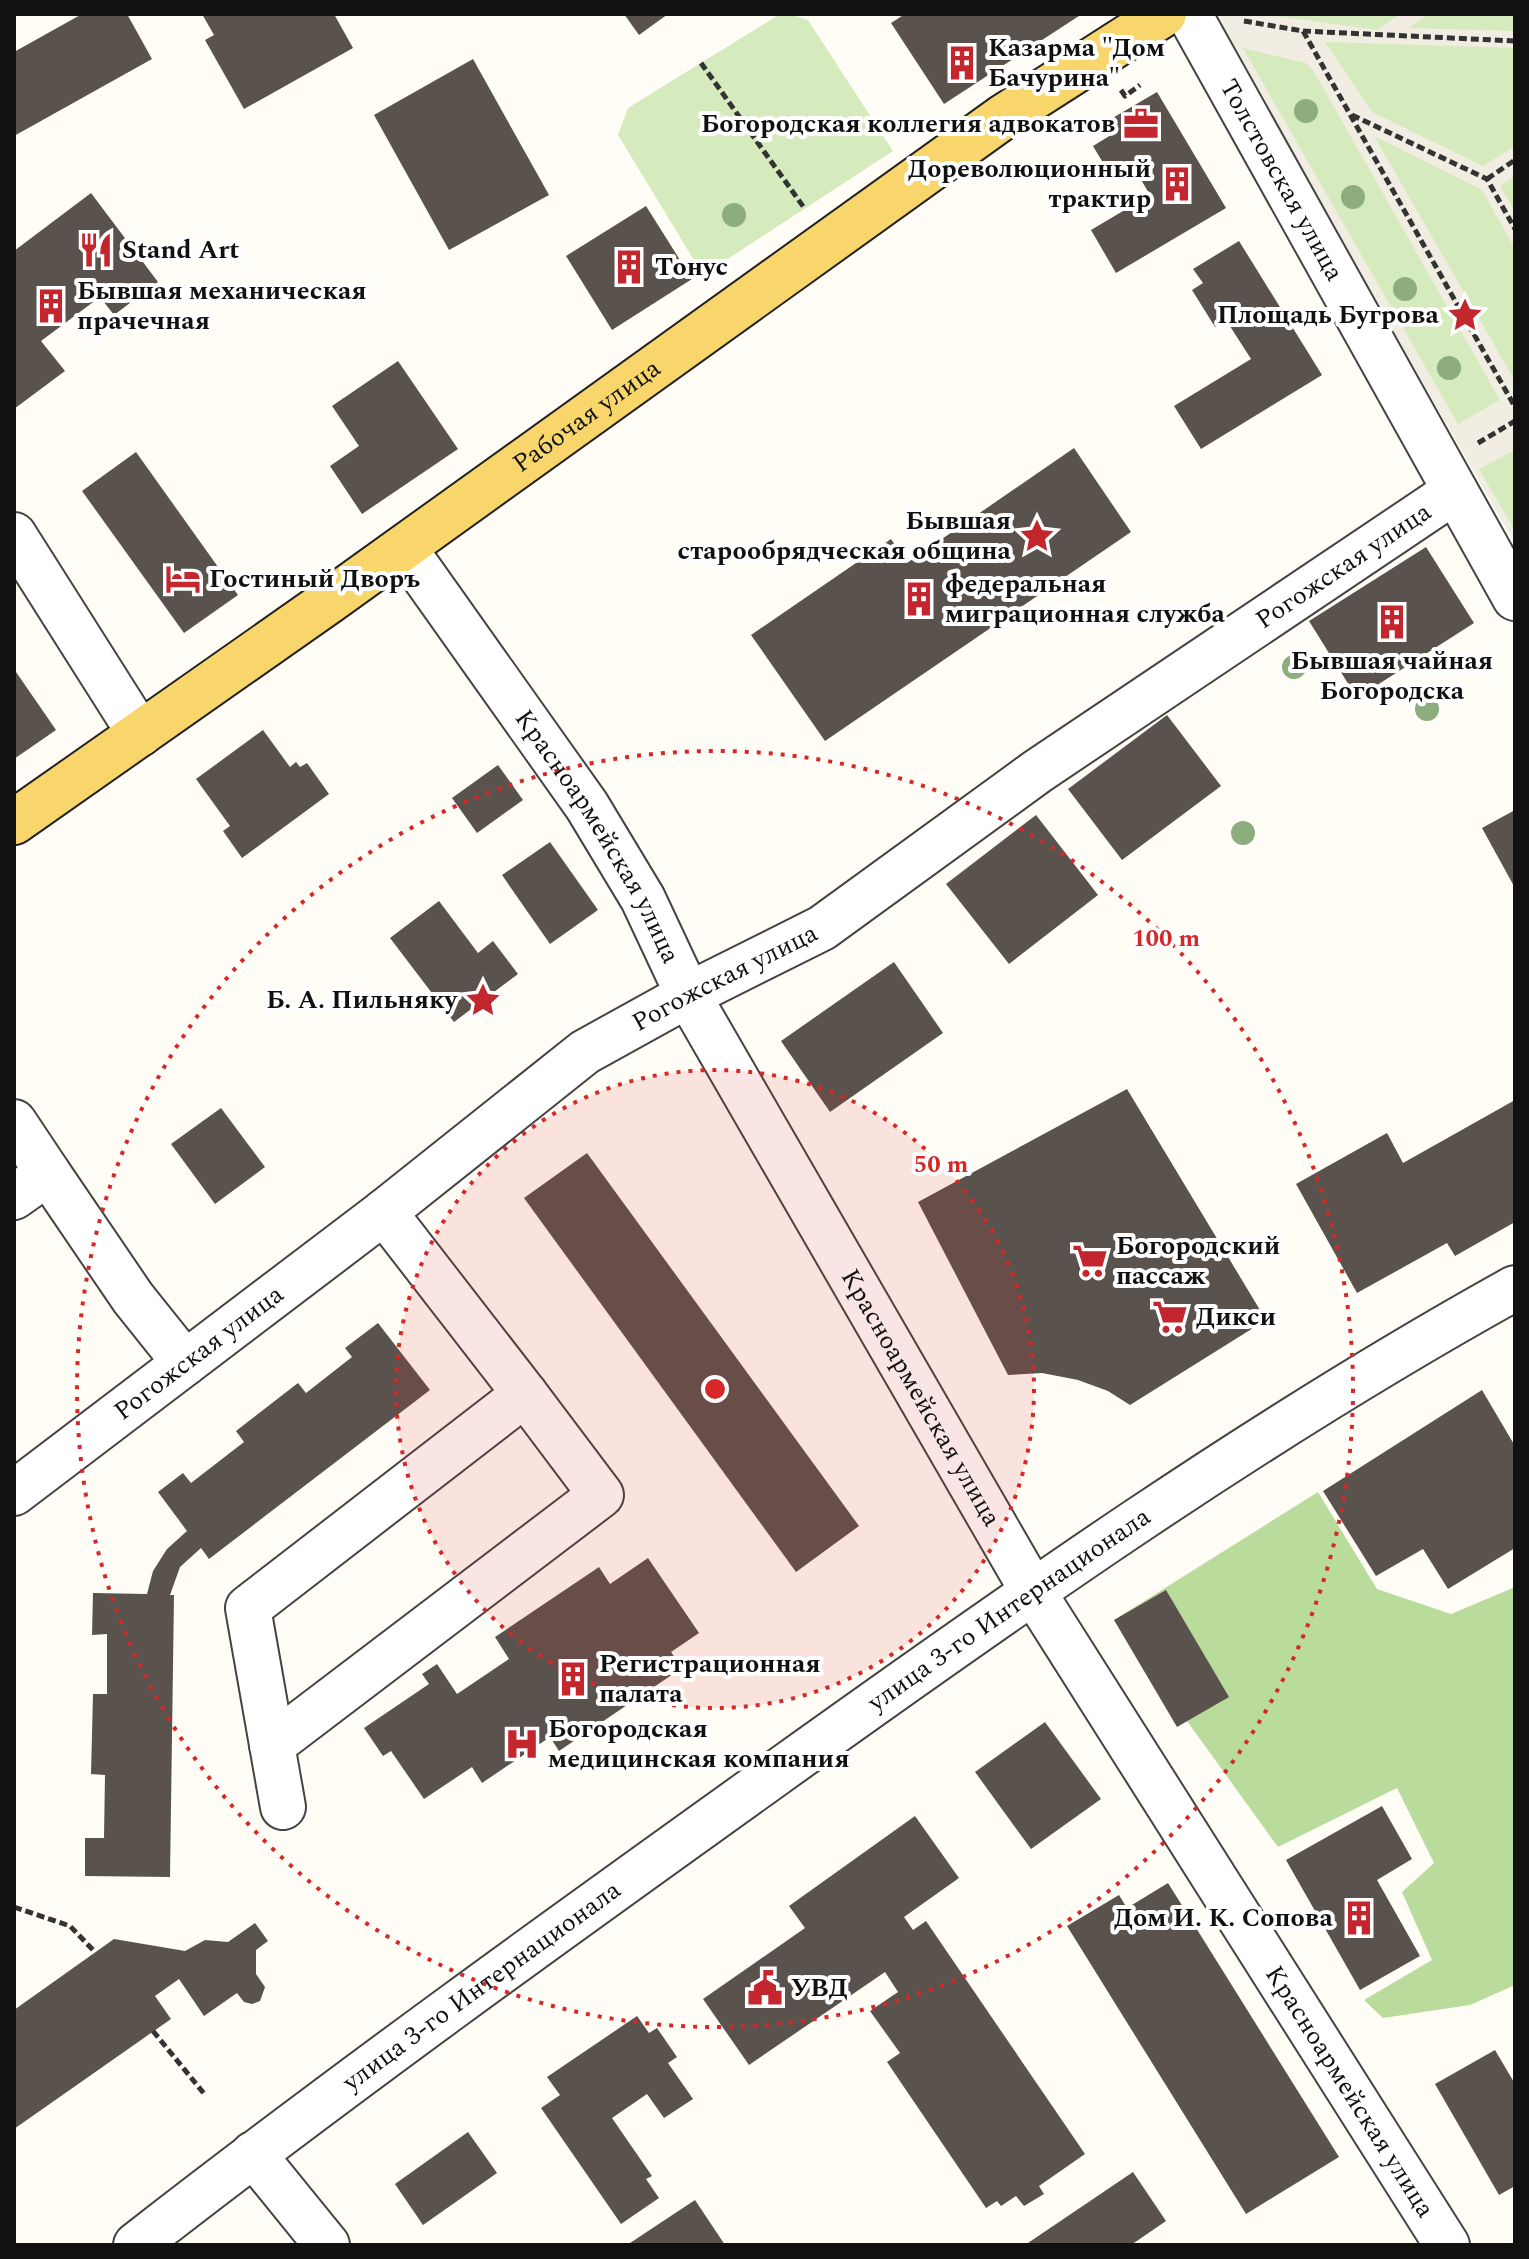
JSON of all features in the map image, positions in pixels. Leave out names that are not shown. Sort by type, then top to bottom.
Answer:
[{"type":"main road","name":"Рабочая улица","points":[[14,822],[404,548],[1003,117],[1164,14]]},
{"type":"street","name":"Толстовская улица","points":[[1210,16],[1455,491],[1515,598]]},
{"type":"street","name":"Рогожская улица","points":[[14,1493],[384,1212],[585,1052],[688,995],[822,928],[1038,771],[1455,491]]},
{"type":"street","points":[[14,535],[140,734]]},
{"type":"street","name":"Красноармейская улица","points":[[404,548],[587,806],[643,899],[688,995],[1032,1590],[1447,2245]]},
{"type":"street","points":[[14,1122],[31,1185],[133,1298],[185,1363]]},
{"type":"street","points":[[272,1745],[601,1495],[384,1212]]},
{"type":"street","name":"улица 3-го Интернационала","points":[[136,2245],[253,2154],[1032,1590],[1282,1427],[1515,1288]]},
{"type":"street","points":[[283,1807],[248,1608],[525,1394]]},
{"type":"street","points":[[253,2154],[327,2245]]},
{"type":"path","points":[[1210,16],[1303,31],[1515,41]]},
{"type":"path","points":[[1303,31],[1515,407]]},
{"type":"path","points":[[701,63],[811,217]]},
{"type":"path","points":[[1349,113],[1487,179],[1515,229]]},
{"type":"path","points":[[1487,179],[1515,160]]},
{"type":"path","points":[[1469,448],[1515,421]]},
{"type":"path","points":[[14,1907],[70,1926],[95,1952]]},
{"type":"path","points":[[153,2031],[206,2096]]},
{"type":"green space","points":[[780,14],[808,20],[893,151],[703,275],[618,135],[628,108]]},
{"type":"green space","points":[[1212,14],[1515,14],[1515,543]]},
{"type":"green space","points":[[1318,1492],[1377,1589],[1451,1614],[1515,1587],[1515,1985],[1470,2005],[1383,2018],[1364,2000],[1432,1960],[1402,1892],[1434,1863],[1397,1788],[1278,1847],[1114,1620]]},
{"type":"shaded area","name":"Площадь Бугрова","points":[[1212,14],[1260,14],[1377,30],[1400,14],[1428,14],[1408,28],[1515,31],[1515,48],[1325,42],[1372,112],[1483,166],[1515,146],[1515,176],[1500,186],[1515,212],[1515,249],[1482,190],[1374,136],[1515,381],[1515,450],[1479,469],[1515,531],[1515,543]],"holes":[[[1243,48],[1306,63],[1313,70],[1500,400],[1458,424]]]},
{"type":"building","points":[[82,14],[127,14],[152,59],[14,136],[14,52]]},
{"type":"building","points":[[202,14],[334,14],[353,48],[244,109],[205,40],[214,35]]},
{"type":"building","points":[[624,14],[668,14],[639,35]]},
{"type":"building","name":"Казарма \"Дом Бачурина\"","points":[[905,14],[1082,14],[944,104],[891,23]]},
{"type":"building","points":[[473,59],[549,195],[449,250],[374,115]]},
{"type":"building","name":"Дореволюционный трактир","points":[[1157,92],[1226,208],[1116,273],[1091,230],[1150,195],[1130,161],[1109,173],[1093,146],[1111,135],[1104,123]]},
{"type":"building","name":"Бывшая механическая прачечная","points":[[91,193],[158,282],[114,315],[100,297],[41,341],[65,371],[14,409],[14,251]]},
{"type":"building","name":"Тонус","points":[[646,206],[692,279],[612,330],[566,256]]},
{"type":"building","points":[[1239,241],[1322,375],[1201,449],[1174,406],[1251,359],[1226,320],[1215,327],[1192,290],[1203,283],[1193,269]]},
{"type":"building","points":[[398,361],[458,449],[362,514],[330,466],[359,446],[332,406]]},
{"type":"building","name":"федеральная миграционная служба","points":[[1074,448],[1131,532],[825,741],[751,635],[891,539],[907,563]]},
{"type":"building","points":[[136,452],[238,595],[184,633],[82,491]]},
{"type":"building","name":"Бывшая чайная Богородска","points":[[1426,547],[1474,623],[1357,698],[1309,621]]},
{"type":"building","points":[[14,669],[56,730],[14,759]]},
{"type":"building","points":[[1167,715],[1221,786],[1122,860],[1068,789]]},
{"type":"building","points":[[263,730],[290,767],[296,762],[300,767],[307,763],[329,794],[242,858],[223,831],[230,826],[196,779]]},
{"type":"building","points":[[498,765],[523,800],[477,833],[452,798]]},
{"type":"building","points":[[1515,810],[1515,888],[1482,828]]},
{"type":"building","points":[[1036,815],[1098,895],[1009,964],[946,884]]},
{"type":"building","points":[[550,842],[598,910],[550,944],[502,875]]},
{"type":"building","points":[[439,901],[478,953],[493,941],[518,974],[454,1022],[390,938]]},
{"type":"building","points":[[894,962],[943,1033],[830,1112],[781,1041]]},
{"type":"building","name":"Богородский пассаж","points":[[1127,1089],[1266,1320],[1130,1405],[1108,1391],[1078,1380],[1042,1373],[1008,1375],[918,1202]]},
{"type":"building","points":[[1515,1100],[1515,1222],[1455,1256],[1447,1243],[1357,1293],[1296,1184],[1387,1133],[1403,1163]]},
{"type":"building","points":[[221,1108],[265,1167],[215,1204],[171,1144]]},
{"type":"building","points":[[587,1153],[859,1526],[796,1572],[524,1198]]},
{"type":"building","points":[[378,1323],[430,1390],[209,1559],[201,1548],[180,1567],[170,1595],[174,1595],[170,1877],[85,1876],[85,1838],[104,1838],[105,1775],[91,1774],[93,1694],[107,1694],[107,1634],[92,1635],[93,1593],[147,1594],[153,1571],[167,1549],[187,1531],[158,1492],[183,1473],[191,1483],[244,1442],[236,1431],[298,1383],[306,1393],[352,1357],[345,1348]]},
{"type":"building","points":[[1482,1390],[1515,1446],[1515,1548],[1448,1589],[1423,1549],[1376,1576],[1323,1491]]},
{"type":"building","name":"Регистрационная палата","points":[[648,1558],[699,1633],[671,1652],[682,1668],[559,1751],[550,1737],[482,1783],[472,1767],[424,1799],[391,1751],[383,1756],[364,1728],[429,1684],[422,1674],[437,1664],[457,1694],[509,1659],[495,1637],[599,1567],[610,1584]]},
{"type":"building","points":[[1166,1590],[1229,1697],[1177,1727],[1114,1620]]},
{"type":"building","points":[[1045,1722],[1101,1799],[1031,1849],[975,1772]]},
{"type":"building","name":"Дом И. К. Сопова","points":[[1382,1806],[1412,1859],[1377,1880],[1420,1956],[1360,1990],[1286,1860]]},
{"type":"building","points":[[915,1816],[959,1878],[904,1917],[913,1930],[926,1921],[1085,2154],[1039,2186],[1044,2194],[1024,2206],[1016,2196],[1001,2206],[997,2201],[986,2208],[887,2062],[900,2053],[870,2011],[898,1992],[885,1972],[749,2065],[703,1999],[805,1928],[789,1906]]},
{"type":"building","points":[[1168,1883],[1339,2157],[1246,2214],[1067,1926],[1119,1895],[1127,1908]]},
{"type":"building","points":[[255,1923],[268,1941],[256,1950],[256,1974],[265,1987],[260,2001],[252,2004],[244,2002],[237,1993],[204,2016],[179,1979],[155,1996],[171,2019],[14,2129],[14,2010],[114,1939],[185,1951],[205,1940],[228,1942]]},
{"type":"building","points":[[637,2016],[649,2033],[657,2028],[677,2057],[668,2063],[693,2099],[664,2118],[647,2094],[612,2118],[652,2176],[646,2179],[659,2198],[621,2224],[541,2108],[560,2095],[547,2077]]},
{"type":"building","points":[[1495,2050],[1515,2084],[1515,2186],[1499,2195],[1435,2084]]},
{"type":"building","points":[[468,2132],[497,2173],[423,2225],[395,2184]]},
{"type":"building","points":[[1133,2172],[1166,2221],[1131,2245],[1025,2245]]},
{"type":"building","points":[[695,2200],[725,2245],[627,2245]]},
{"type":"place","name":"Казарма \"Дом Бачурина\"","points":[[962,63]]},
{"type":"place","name":"Богородская коллегия адвокатов","points":[[1141,124]]},
{"type":"place","name":"Дореволюционный трактир","points":[[1177,184]]},
{"type":"place","name":"Stand Art","points":[[96,250]]},
{"type":"place","name":"Тонус","points":[[629,267]]},
{"type":"place","name":"Бывшая механическая прачечная","points":[[51,306]]},
{"type":"place","name":"Площадь Бугрова","points":[[1465,315]]},
{"type":"place","name":"Бывшая старообрядческая община","points":[[1037,536]]},
{"type":"place","name":"Гостиный Дворъ","points":[[183,579]]},
{"type":"place","name":"федеральная миграционная служба","points":[[919,599]]},
{"type":"place","name":"Бывшая чайная Богородска","points":[[1392,622]]},
{"type":"place","name":"Б. А. Пильняку","points":[[483,1000]]},
{"type":"place","name":"Богородский пассаж","points":[[1090,1261]]},
{"type":"place","name":"Дикси","points":[[1170,1317]]},
{"type":"place","name":"Регистрационная палата","points":[[573,1679]]},
{"type":"place","name":"Богородская медицинская компания","points":[[522,1744]]},
{"type":"place","name":"Дом И. К. Сопова","points":[[1359,1918]]},
{"type":"place","name":"УВД","points":[[765,1988]]}]
